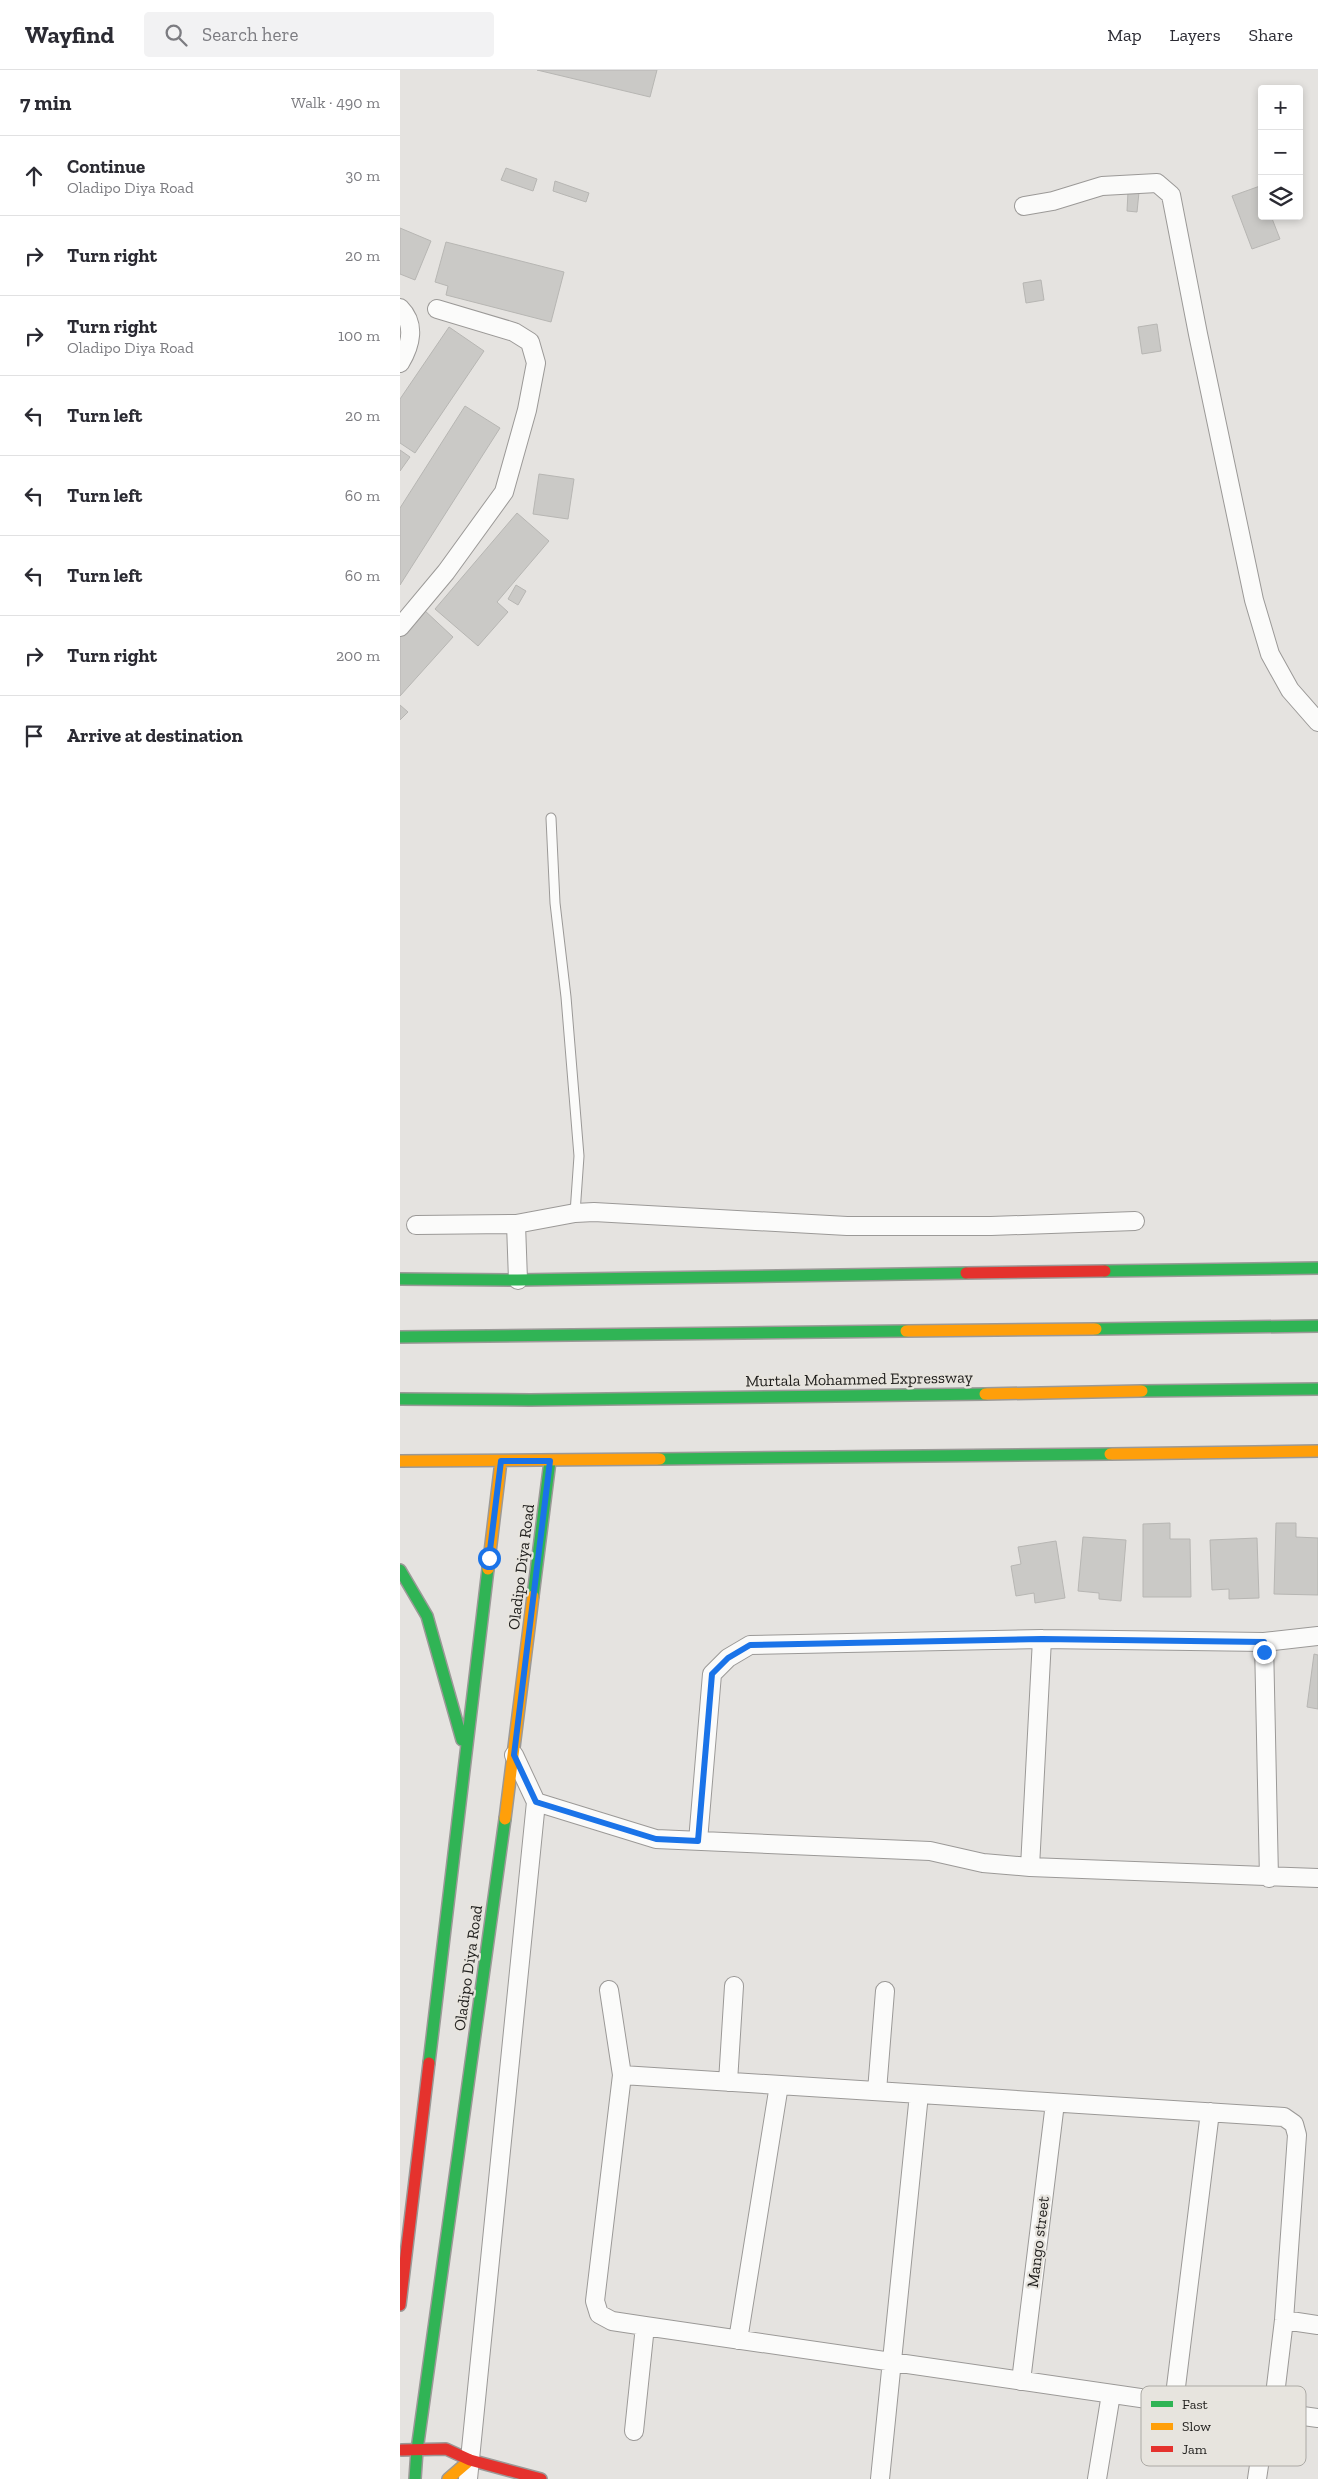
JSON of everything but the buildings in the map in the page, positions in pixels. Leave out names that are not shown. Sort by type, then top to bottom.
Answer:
[{"type":"main road","points":[[400,1279],[518,1280],[1318,1268]]},
{"type":"main road","points":[[400,1337],[1318,1326]]},
{"type":"main road","name":"Murtala Mohammed Expressway","points":[[400,1398],[530,1400],[1318,1389]]},
{"type":"main road","points":[[400,1461],[550,1461],[1318,1451]]},
{"type":"main road","name":"Oladipo Diya Road","points":[[400,2305],[501,1461]]},
{"type":"main road","name":"Oladipo Diya Road","points":[[415,2479],[417,2450],[514,1755],[550,1461]]},
{"type":"main road","points":[[400,1570],[427,1616],[465,1754]]},
{"type":"main road","points":[[400,2450],[446,2449],[470,2460],[541,2479]]},
{"type":"main road","points":[[448,2479],[470,2460]]},
{"type":"street","points":[[1024,206],[1053,201],[1102,186],[1135,183],[1157,183],[1171,195],[1205,372],[1254,600],[1270,654],[1290,690],[1318,722]]},
{"type":"street","points":[[400,308],[408,316],[412,334],[400,363]]},
{"type":"street","points":[[400,627],[446,572],[504,492],[528,410],[536,363],[530,342],[514,332],[437,309]]},
{"type":"street","points":[[416,1225],[516,1224],[575,1213],[628,1213],[847,1226],[991,1226],[1135,1221]]},
{"type":"street","points":[[516,1224],[518,1280]]},
{"type":"street","points":[[698,1841],[712,1674],[735,1654],[750,1645],[1042,1639],[1264,1642],[1318,1636]]},
{"type":"street","points":[[1030,1867],[1042,1639]]},
{"type":"street","points":[[1264,1642],[1268,1878]]},
{"type":"street","points":[[468,2479],[536,1802],[514,1755]]},
{"type":"street","points":[[536,1802],[656,1839],[930,1851],[983,1863],[1030,1867],[1268,1878],[1318,1878]]},
{"type":"street","points":[[728,2082],[734,1986]]},
{"type":"street","points":[[609,1990],[622,2075],[595,2301],[599,2314],[612,2321],[644,2326],[1141,2398]]},
{"type":"street","points":[[877,2091],[885,1991]]},
{"type":"street","points":[[622,2075],[1284,2117],[1294,2124],[1297,2135],[1284,2320],[1276,2386]]},
{"type":"street","points":[[738,2340],[780,2085]]},
{"type":"street","points":[[880,2479],[919,2094]]},
{"type":"street","name":"Mango street","points":[[1021,2381],[1055,2103]]},
{"type":"street","points":[[1176,2386],[1210,2112]]},
{"type":"street","points":[[1284,2320],[1318,2325]]},
{"type":"street","points":[[634,2431],[644,2326]]},
{"type":"street","points":[[1097,2479],[1111,2394]]},
{"type":"street","points":[[1257,2479],[1259,2466]]},
{"type":"lane","points":[[551,818],[555,904],[579,1156],[575,1213]]},
{"type":"traffic: fast","points":[[1105,1271],[1318,1268]]},
{"type":"traffic: fast","points":[[400,1279],[518,1280],[966,1273]]},
{"type":"traffic: fast","points":[[1096,1329],[1318,1326]]},
{"type":"traffic: fast","points":[[400,1337],[906,1331]]},
{"type":"traffic: fast","points":[[1142,1391],[1318,1389]]},
{"type":"traffic: fast","points":[[400,1399],[530,1400],[985,1394]]},
{"type":"traffic: fast","points":[[660,1459],[1110,1454]]},
{"type":"traffic: fast","points":[[533,1596],[550,1461]]},
{"type":"traffic: fast","points":[[429,2063],[488,1569]]},
{"type":"traffic: fast","points":[[400,1570],[427,1616],[462,1740]]},
{"type":"traffic: fast","points":[[415,2479],[417,2450],[505,1819]]},
{"type":"traffic: slow","points":[[906,1331],[1096,1329]]},
{"type":"traffic: slow","points":[[985,1394],[1142,1391]]},
{"type":"traffic: slow","points":[[1110,1454],[1318,1451]]},
{"type":"traffic: slow","points":[[400,1461],[660,1459]]},
{"type":"traffic: slow","points":[[488,1569],[501,1461]]},
{"type":"traffic: slow","points":[[505,1819],[533,1596]]},
{"type":"traffic: slow","points":[[448,2479],[470,2460]]},
{"type":"traffic: jam","points":[[966,1273],[1105,1271]]},
{"type":"traffic: jam","points":[[400,2305],[429,2063]]},
{"type":"traffic: jam","points":[[402,2450],[446,2449],[470,2460],[541,2479]]},
{"type":"route","points":[[489,1558],[501,1461],[550,1461],[514,1755],[536,1802],[656,1839],[698,1841],[712,1674],[728,1658],[750,1645],[1042,1639],[1264,1642],[1264,1652]]}]
